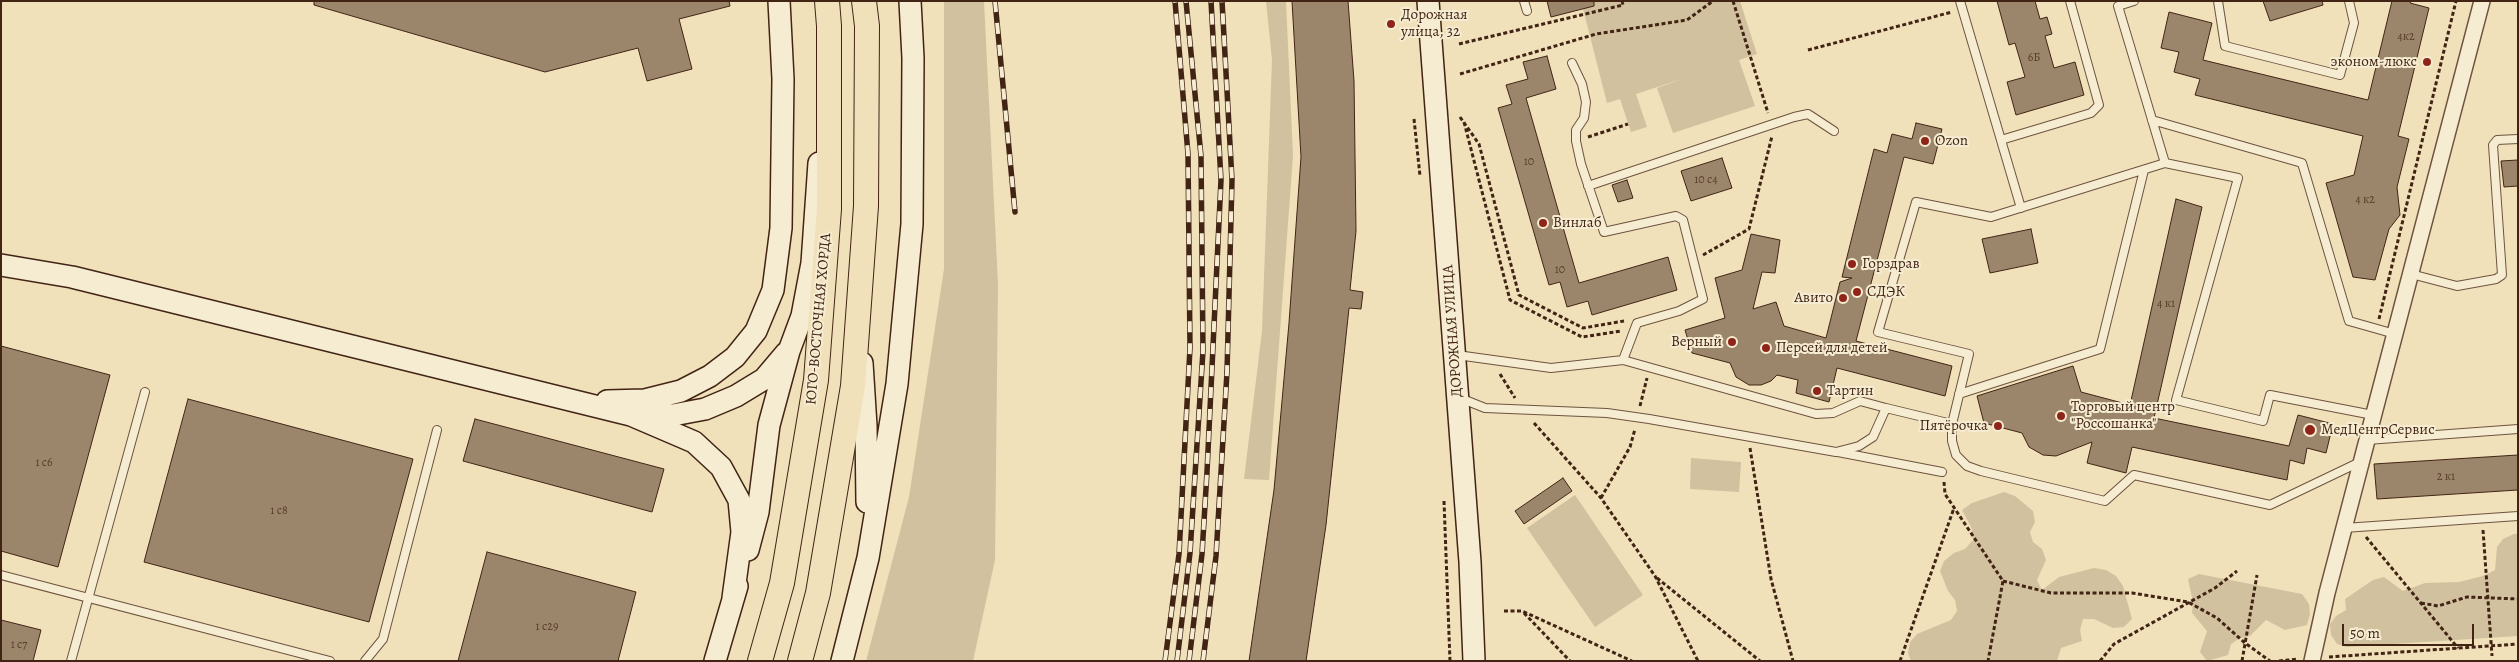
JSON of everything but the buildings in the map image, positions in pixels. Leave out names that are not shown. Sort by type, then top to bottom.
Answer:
[{"type":"main road","name":"ЮГО-ВОСТОЧНАЯ ХОРДА","points":[[760,661],[782,583],[816,380],[829,209],[829,26],[827,1]]},
{"type":"main road","points":[[800,661],[818,593],[853,386],[866,206],[867,26],[864,1]]},
{"type":"street","points":[[561,398],[645,400],[681,391],[710,376],[736,356],[756,331],[773,290],[781,228],[783,79],[779,1]]},
{"type":"street","points":[[842,661],[868,558],[897,384],[912,224],[914,58],[910,1]]},
{"type":"street","name":"ДОРОЖНАЯ УЛИЦА","points":[[1428,1],[1470,562],[1474,661]]},
{"type":"street","points":[[2319,659],[2350,528],[2367,440],[2482,1]]},
{"type":"street","points":[[715,661],[758,512],[769,424],[789,351],[802,316],[812,263],[829,26]]},
{"type":"street","points":[[1,265],[72,277],[631,415],[694,442],[721,467],[739,500],[742,532],[733,598]]},
{"type":"street","points":[[858,312],[866,426],[868,558]]},
{"type":"street","points":[[631,415],[673,414],[705,409],[736,396],[764,379],[789,351]]},
{"type":"lane","points":[[1524,1],[1526,11]]},
{"type":"lane","points":[[2001,140],[2091,113],[2099,105],[2070,1]]},
{"type":"lane","points":[[2134,1],[2118,6],[2165,164]]},
{"type":"lane","points":[[2218,1],[2225,46],[2340,75],[2354,23],[2349,1]]},
{"type":"lane","points":[[1961,5],[2021,208]]},
{"type":"lane","points":[[1572,63],[1582,84],[1586,102],[1584,118],[1576,130],[1576,141],[1588,186],[1604,232],[1676,216],[1683,220],[1703,299],[1679,311],[1637,323],[1623,360]]},
{"type":"lane","points":[[1588,186],[1772,124],[1808,114],[1834,131]]},
{"type":"lane","points":[[2152,120],[2302,163],[2349,321],[2395,334]]},
{"type":"lane","points":[[2411,274],[2457,286],[2496,279],[2502,275],[2493,144],[2497,140],[2518,139]]},
{"type":"lane","points":[[2362,461],[2270,505],[2134,475],[2105,501],[1967,466],[1956,455],[1952,441],[1952,424],[1969,354],[1878,332],[1916,202],[1991,217],[2165,164],[2238,178],[2176,400],[2263,421],[2270,394],[2374,415]]},
{"type":"lane","points":[[1959,394],[2100,349],[2144,170]]},
{"type":"lane","points":[[1455,354],[1551,368],[1623,360],[1816,414],[1833,413],[1860,401],[1952,424]]},
{"type":"lane","points":[[71,661],[145,392]]},
{"type":"lane","points":[[1458,397],[1485,408],[1607,413],[1638,417],[1942,472]]},
{"type":"lane","points":[[1836,452],[1859,446],[1873,436],[1886,408]]},
{"type":"lane","points":[[2367,440],[2518,429]]},
{"type":"lane","points":[[365,661],[383,639],[437,430]]},
{"type":"lane","points":[[2350,528],[2518,516]]},
{"type":"lane","points":[[1,575],[330,661]]},
{"type":"path","points":[[1459,44],[1623,5],[1622,1]]},
{"type":"path","points":[[1460,74],[1596,34],[1687,20],[1713,1]]},
{"type":"path","points":[[1693,261],[1749,229],[1772,138],[1772,124],[1733,1]]},
{"type":"path","points":[[2377,329],[2456,1]]},
{"type":"path","points":[[1808,50],[1961,5]]},
{"type":"path","points":[[1460,117],[1479,144],[1519,295],[1583,328],[1624,321],[1637,323]]},
{"type":"path","points":[[1464,122],[1510,300],[1582,337],[1621,331],[1624,321]]},
{"type":"path","points":[[1576,141],[1628,124]]},
{"type":"path","points":[[1492,360],[1522,409],[1601,498],[1655,576],[1698,661]]},
{"type":"path","points":[[1601,498],[1630,447],[1649,367]]},
{"type":"path","points":[[1748,437],[1771,579],[1793,661]]},
{"type":"path","points":[[1942,472],[1946,494],[2003,582],[2051,593],[2132,593],[2188,602],[2217,618],[2245,644],[2270,661]]},
{"type":"path","points":[[1900,661],[1954,508]]},
{"type":"path","points":[[2482,519],[2492,656]]},
{"type":"path","points":[[2350,528],[2420,603],[2458,648]]},
{"type":"path","points":[[2100,661],[2114,644],[2215,588],[2237,571]]},
{"type":"path","points":[[2242,661],[2257,575]]},
{"type":"path","points":[[1655,576],[1760,661]]},
{"type":"path","points":[[1988,661],[2003,582]]},
{"type":"path","points":[[2420,603],[2438,606],[2467,597],[2518,599]]},
{"type":"path","points":[[1504,611],[1522,611],[1632,661]]},
{"type":"path","points":[[1522,611],[1570,661]]},
{"type":"path","points":[[2319,659],[2518,644]]},
{"type":"shaded area","points":[[944,1],[984,1],[998,284],[995,560],[973,661],[866,661],[909,497],[944,269]]},
{"type":"shaded area","points":[[1266,1],[1286,1],[1293,156],[1269,480],[1244,479],[1262,331],[1272,60]]},
{"type":"shaded area","points":[[1581,1],[1740,1],[1757,54],[1739,60],[1755,106],[1673,133],[1657,88],[1685,78],[1636,94],[1647,127],[1631,132],[1620,99],[1607,103]]},
{"type":"shaded area","points":[[1691,458],[1741,462],[1739,492],[1690,489]]},
{"type":"shaded area","points":[[2004,492],[2015,496],[2033,511],[2035,522],[2030,532],[2033,542],[2042,549],[2046,560],[2037,580],[2042,590],[2059,577],[2094,568],[2106,570],[2116,576],[2123,586],[2132,619],[2124,627],[2113,628],[2094,619],[2083,619],[2080,630],[2082,641],[2061,648],[2057,661],[1911,661],[1908,653],[1910,642],[1917,634],[1951,620],[1957,611],[1955,600],[1948,591],[1940,571],[1944,561],[1954,553],[1965,549],[1973,540],[1972,529],[1962,510],[1972,503]]},
{"type":"shaded area","points":[[1575,495],[1643,595],[1595,627],[1527,528]]},
{"type":"shaded area","points":[[2518,534],[2518,636],[2347,647],[2337,644],[2331,635],[2330,624],[2336,616],[2346,610],[2345,599],[2373,580],[2384,577],[2403,591],[2425,583],[2459,582],[2483,576],[2495,570],[2497,547],[2503,539]]},
{"type":"shaded area","points":[[2199,574],[2302,594],[2309,604],[2310,614],[2307,625],[2285,630],[2266,620],[2250,636],[2240,638],[2231,644],[2228,655],[2207,661],[2200,652],[2207,631],[2192,613],[2193,602],[2188,579]]},
{"type":"railway","points":[[995,1],[1015,212]]},
{"type":"railway","points":[[1165,661],[1179,554],[1190,348],[1188,154],[1175,1]]},
{"type":"railway","points":[[1177,661],[1190,553],[1203,351],[1201,156],[1186,1]]},
{"type":"railway","points":[[1189,661],[1202,554],[1221,180],[1211,1]]},
{"type":"railway","points":[[1203,661],[1216,556],[1227,372],[1232,180],[1222,1]]},
{"type":"place","name":"Дорожная улица, 32","points":[[1391,24]]},
{"type":"place","name":"эконом-люкс","points":[[2427,62]]},
{"type":"place","name":"Ozon","points":[[1925,141]]},
{"type":"place","name":"Винлаб","points":[[1543,223]]},
{"type":"place","name":"Горздрав","points":[[1852,264]]},
{"type":"place","name":"СДЭК","points":[[1857,292]]},
{"type":"place","name":"Авито","points":[[1843,298]]},
{"type":"place","name":"Верный","points":[[1732,342]]},
{"type":"place","name":"Персей для детей","points":[[1766,348]]},
{"type":"place","name":"Тартин","points":[[1817,391]]},
{"type":"place","name":"Торговый центр \"Россошанка\"","points":[[2061,416]]},
{"type":"place","name":"Пятёрочка","points":[[1998,426]]},
{"type":"place","name":"МедЦентрСервис","points":[[2310,430]]}]
